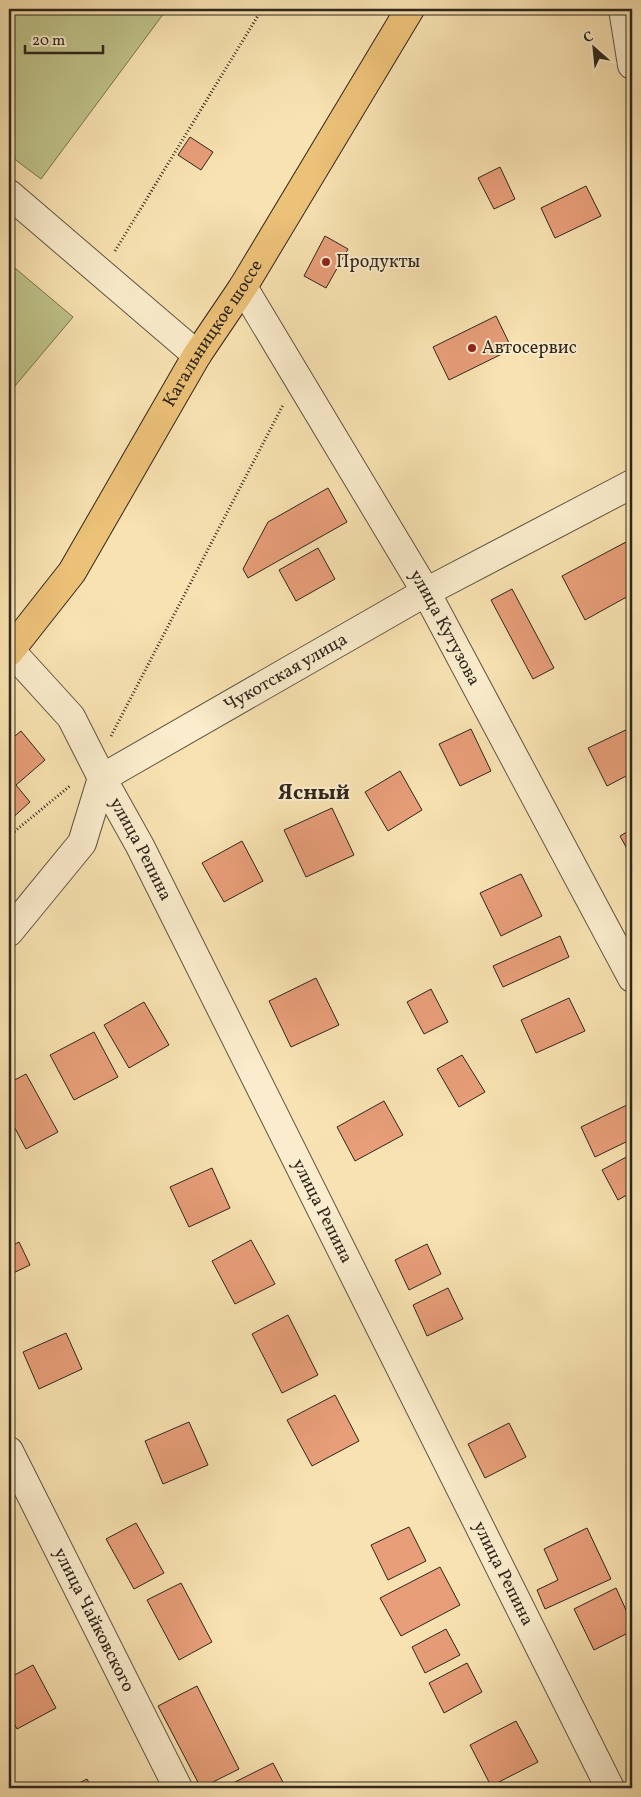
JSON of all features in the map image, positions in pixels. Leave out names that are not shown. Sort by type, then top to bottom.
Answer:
[{"type":"main road","name":"Кагальницкое шоссе","points":[[10,651],[72,572],[197,355],[243,287],[410,9]]},
{"type":"street","points":[[623,9],[632,65]]},
{"type":"street","points":[[9,194],[197,355]]},
{"type":"street","name":"улица Кутузова","points":[[243,287],[426,592],[632,978]]},
{"type":"street","name":"Чукотская улица","points":[[99,771],[426,592],[632,484]]},
{"type":"street","name":"улица Репина","points":[[10,651],[71,718],[145,855],[610,1788]]},
{"type":"street","points":[[9,932],[82,843],[99,771]]},
{"type":"street","name":"улица Чайковского","points":[[9,1451],[178,1788]]},
{"type":"path","points":[[101,273],[262,9]]},
{"type":"path","points":[[9,836],[99,771],[298,378]]},
{"type":"green space","points":[[9,9],[167,9],[41,179],[9,155]]},
{"type":"green space","points":[[9,263],[73,317],[9,393]]},
{"type":"building","points":[[190,137],[213,152],[201,170],[178,155]]},
{"type":"building","points":[[500,167],[515,199],[494,209],[478,178]]},
{"type":"building","points":[[586,186],[601,216],[555,238],[541,208]]},
{"type":"building","name":"Продукты","points":[[325,236],[348,249],[326,288],[304,276]]},
{"type":"building","name":"Автосервис","points":[[496,316],[512,349],[449,380],[433,347]]},
{"type":"building","points":[[328,488],[347,522],[248,578],[243,569],[268,522]]},
{"type":"building","points":[[626,542],[632,555],[632,594],[585,620],[562,576]]},
{"type":"building","points":[[318,548],[335,579],[296,601],[279,570]]},
{"type":"building","points":[[512,589],[554,668],[533,679],[491,600]]},
{"type":"building","points":[[632,727],[632,773],[607,786],[588,748]]},
{"type":"building","points":[[471,729],[491,771],[460,786],[439,744]]},
{"type":"building","points":[[21,731],[45,760],[16,785],[30,802],[9,821],[9,741]]},
{"type":"building","points":[[400,771],[422,810],[388,831],[365,792]]},
{"type":"building","points":[[332,808],[354,855],[306,877],[284,830]]},
{"type":"building","points":[[632,829],[632,858],[620,836]]},
{"type":"building","points":[[242,841],[263,881],[224,902],[202,863]]},
{"type":"building","points":[[521,874],[542,916],[501,936],[480,893]]},
{"type":"building","points":[[560,936],[569,957],[503,987],[493,966]]},
{"type":"building","points":[[316,978],[339,1025],[291,1047],[269,1001]]},
{"type":"building","points":[[431,989],[448,1022],[424,1034],[407,1002]]},
{"type":"building","points":[[569,998],[585,1031],[536,1053],[521,1020]]},
{"type":"building","points":[[144,1002],[169,1045],[129,1068],[104,1025]]},
{"type":"building","points":[[94,1032],[118,1077],[74,1100],[50,1055]]},
{"type":"building","points":[[462,1055],[485,1092],[459,1107],[437,1069]]},
{"type":"building","points":[[26,1074],[58,1132],[26,1149],[9,1117],[9,1083]]},
{"type":"building","points":[[384,1101],[403,1135],[355,1161],[337,1127]]},
{"type":"building","points":[[627,1105],[632,1117],[632,1139],[595,1157],[581,1127]]},
{"type":"building","points":[[632,1154],[632,1192],[618,1200],[602,1170]]},
{"type":"building","points":[[212,1168],[230,1208],[189,1227],[170,1187]]},
{"type":"building","points":[[251,1240],[275,1284],[235,1304],[212,1261]]},
{"type":"building","points":[[19,1242],[30,1265],[9,1275],[9,1247]]},
{"type":"building","points":[[427,1244],[441,1274],[409,1290],[395,1260]]},
{"type":"building","points":[[448,1288],[463,1319],[427,1336],[413,1305]]},
{"type":"building","points":[[288,1315],[318,1375],[282,1393],[252,1334]]},
{"type":"building","points":[[66,1333],[82,1369],[39,1389],[23,1352]]},
{"type":"building","points":[[335,1395],[359,1441],[312,1466],[287,1420]]},
{"type":"building","points":[[189,1422],[208,1465],[163,1484],[145,1441]]},
{"type":"building","points":[[509,1423],[526,1457],[485,1478],[468,1444]]},
{"type":"building","points":[[136,1523],[164,1573],[134,1589],[106,1539]]},
{"type":"building","points":[[409,1527],[426,1561],[388,1580],[371,1545]]},
{"type":"building","points":[[587,1528],[611,1579],[545,1609],[537,1590],[558,1580],[544,1549]]},
{"type":"building","points":[[440,1567],[460,1605],[401,1636],[380,1598]]},
{"type":"building","points":[[181,1583],[212,1642],[179,1660],[147,1600]]},
{"type":"building","points":[[616,1588],[632,1623],[632,1631],[594,1650],[574,1609]]},
{"type":"building","points":[[446,1629],[460,1655],[425,1673],[412,1647]]},
{"type":"building","points":[[467,1663],[482,1692],[444,1713],[429,1683]]},
{"type":"building","points":[[33,1665],[56,1708],[17,1729],[9,1714],[9,1678]]},
{"type":"building","points":[[197,1686],[239,1769],[201,1788],[158,1706]]},
{"type":"building","points":[[516,1721],[538,1762],[491,1786],[470,1745]]},
{"type":"building","points":[[273,1763],[286,1788],[231,1788],[229,1785]]},
{"type":"building","points":[[87,1779],[92,1788],[69,1788]]},
{"type":"place","name":"Продукты","points":[[326,262]]},
{"type":"place","name":"Автосервис","points":[[472,348]]},
{"type":"district","name":"Ясный","points":[[314,793]]}]
